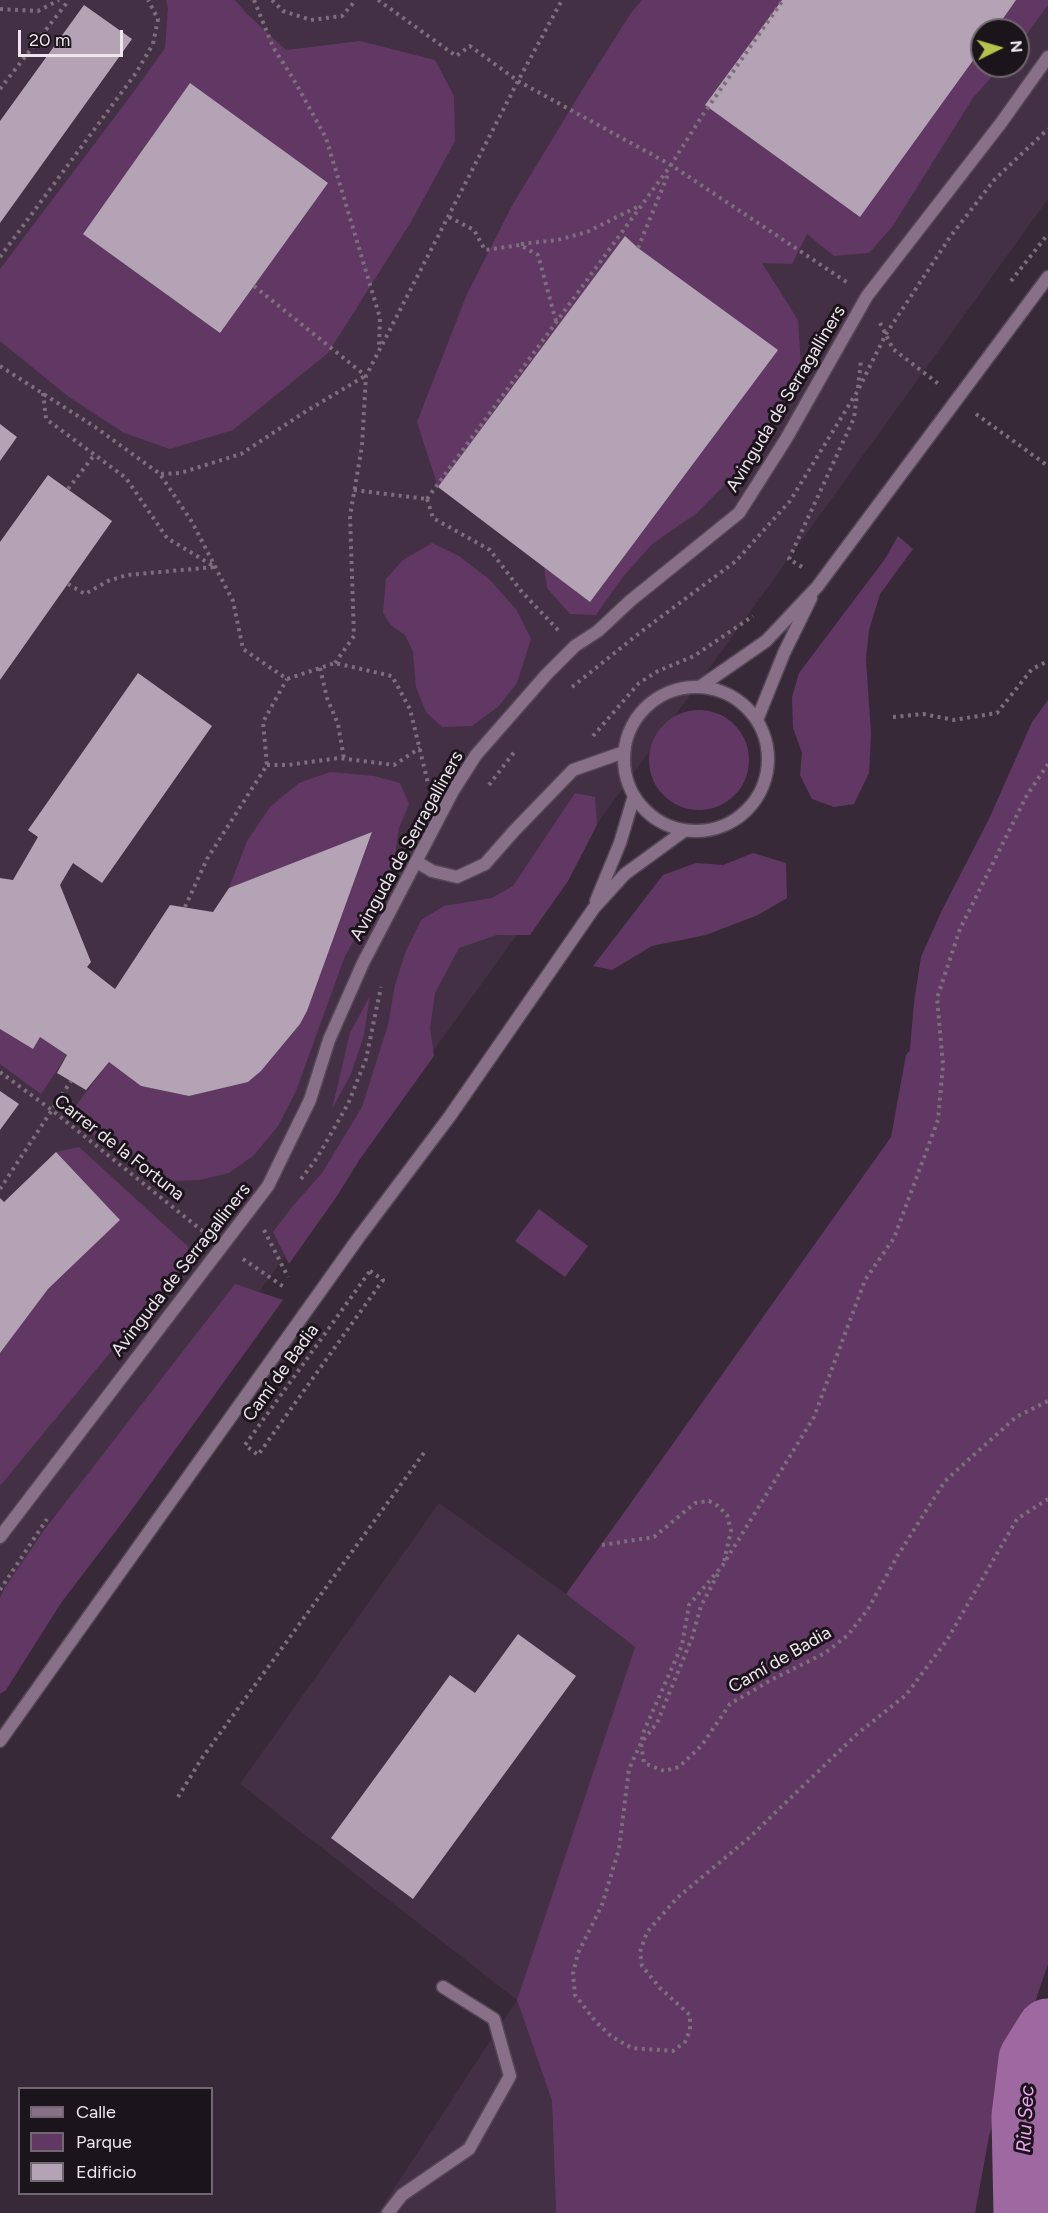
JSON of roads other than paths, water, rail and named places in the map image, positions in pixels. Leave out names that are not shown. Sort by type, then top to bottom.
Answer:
[{"type":"street","name":"Avinguda de Serragalliners","points":[[0,1537],[268,1186],[310,1100],[329,1040],[363,963],[453,791],[477,755],[546,675],[575,646],[598,631],[630,601],[739,513],[786,439],[867,296],[994,132],[1048,57]]},
{"type":"street","points":[[701,686],[766,641],[817,587],[1048,277]]},
{"type":"street","points":[[758,720],[784,653],[817,587]]},
{"type":"street","points":[[701,686],[718,689],[747,707],[758,720],[769,756],[767,775],[756,799],[745,813],[724,826],[701,832],[684,831],[651,816],[634,796],[626,775],[624,752],[629,731],[634,721],[649,704],[668,692],[679,688],[701,686]]},
{"type":"street","points":[[417,862],[432,871],[457,877],[485,864],[573,770],[624,752]]},
{"type":"street","points":[[594,908],[620,843],[634,796]]},
{"type":"street","points":[[0,1741],[359,1237],[450,1116],[594,908],[625,874],[684,831]]},
{"type":"street","points":[[388,2213],[402,2195],[469,2149],[510,2076],[494,2019],[444,1988]]},
{"type":"waterway","name":"Riu Sec","points":[[1025,2213],[1023,2116],[1030,2059],[1048,2030]]}]
